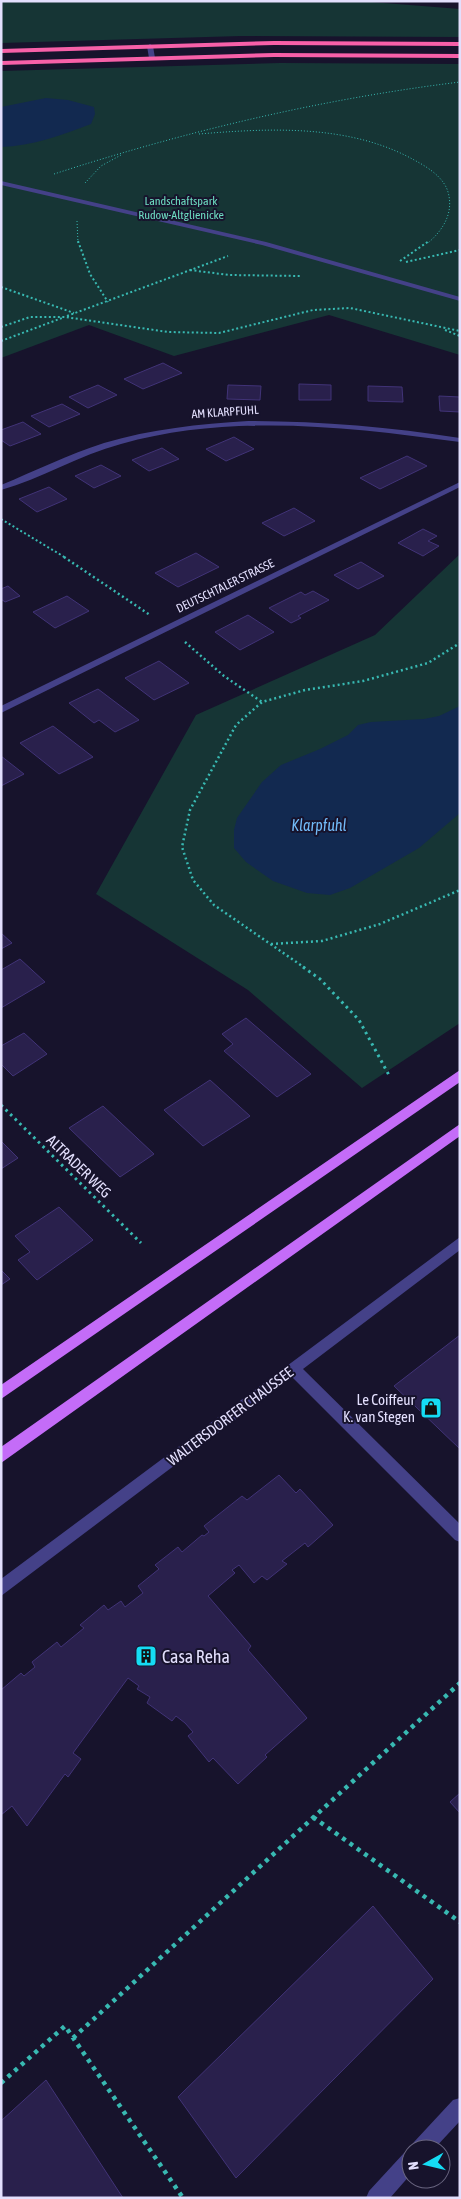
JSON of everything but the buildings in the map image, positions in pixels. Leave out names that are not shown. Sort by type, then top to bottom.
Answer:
[{"type":"highway","points":[[1,51],[274,43],[460,44]]},
{"type":"highway","points":[[1,63],[274,54],[460,56]]},
{"type":"main road","points":[[1,1393],[460,1076]]},
{"type":"main road","points":[[1,1456],[460,1129]]},
{"type":"street","points":[[150,46],[152,58]]},
{"type":"street","points":[[1,183],[264,243],[460,299]]},
{"type":"street","name":"AM KLARPFUHL","points":[[1,488],[72,458],[120,441],[188,427],[261,422],[335,424],[460,440]]},
{"type":"street","name":"DEUTSCHTALER STRASSE","points":[[1,710],[460,484]]},
{"type":"street","name":"WALTERSDORFER CHAUSSEE","points":[[1,1589],[460,1242]]},
{"type":"street","points":[[293,1368],[460,1535]]},
{"type":"street","points":[[430,2139],[460,2107]]},
{"type":"street","points":[[376,2198],[401,2171]]},
{"type":"path","points":[[18,186],[82,165],[186,136],[337,99],[460,82]]},
{"type":"path","points":[[186,136],[242,130],[291,130],[359,139],[390,148],[416,159],[438,175],[448,189],[450,206],[446,224],[426,246],[393,265]]},
{"type":"path","points":[[1,341],[264,243]]},
{"type":"path","points":[[1,287],[75,313]]},
{"type":"path","points":[[1,327],[30,317],[66,317],[168,332],[219,333],[313,310],[350,308],[438,328],[460,331]]},
{"type":"path","points":[[438,328],[460,336]]},
{"type":"path","points":[[1,520],[71,561],[167,628]]},
{"type":"path","points":[[184,640],[224,676],[262,702]]},
{"type":"path","points":[[390,1077],[359,1020],[320,979],[214,904],[193,880],[182,847],[190,810],[236,725],[262,702],[305,690],[363,681],[428,663],[460,643]]},
{"type":"path","points":[[271,944],[322,941],[380,924],[460,890]]},
{"type":"path","name":"ALTRADER WEG","points":[[1,1105],[141,1243]]},
{"type":"path","points":[[73,2038],[460,1683]]},
{"type":"path","points":[[313,1817],[460,1922]]},
{"type":"path","points":[[1,2083],[65,2026],[183,2198]]},
{"type":"green space","points":[[1,1],[359,1],[460,9],[460,37],[241,36],[1,43]]},
{"type":"green space","name":"Landschaftspark Rudow-Altglienicke","points":[[280,63],[460,64],[460,355],[329,315],[174,356],[89,325],[1,358],[1,71]]},
{"type":"green space","points":[[460,554],[460,1023],[362,1088],[248,990],[96,894],[196,715],[375,635]]},
{"type":"water","points":[[46,98],[68,100],[94,107],[95,114],[91,124],[36,142],[1,147],[1,107]]},
{"type":"water","name":"Klarpfuhl","points":[[460,706],[460,813],[419,848],[350,888],[330,895],[307,893],[273,881],[246,862],[234,848],[234,830],[237,818],[262,782],[281,765],[348,735],[358,725],[371,722],[424,719],[439,716]]},
{"type":"place","name":"Le Coiffeur K. van Stegen","points":[[431,1408]]},
{"type":"place","name":"Casa Reha","points":[[146,1656]]}]
